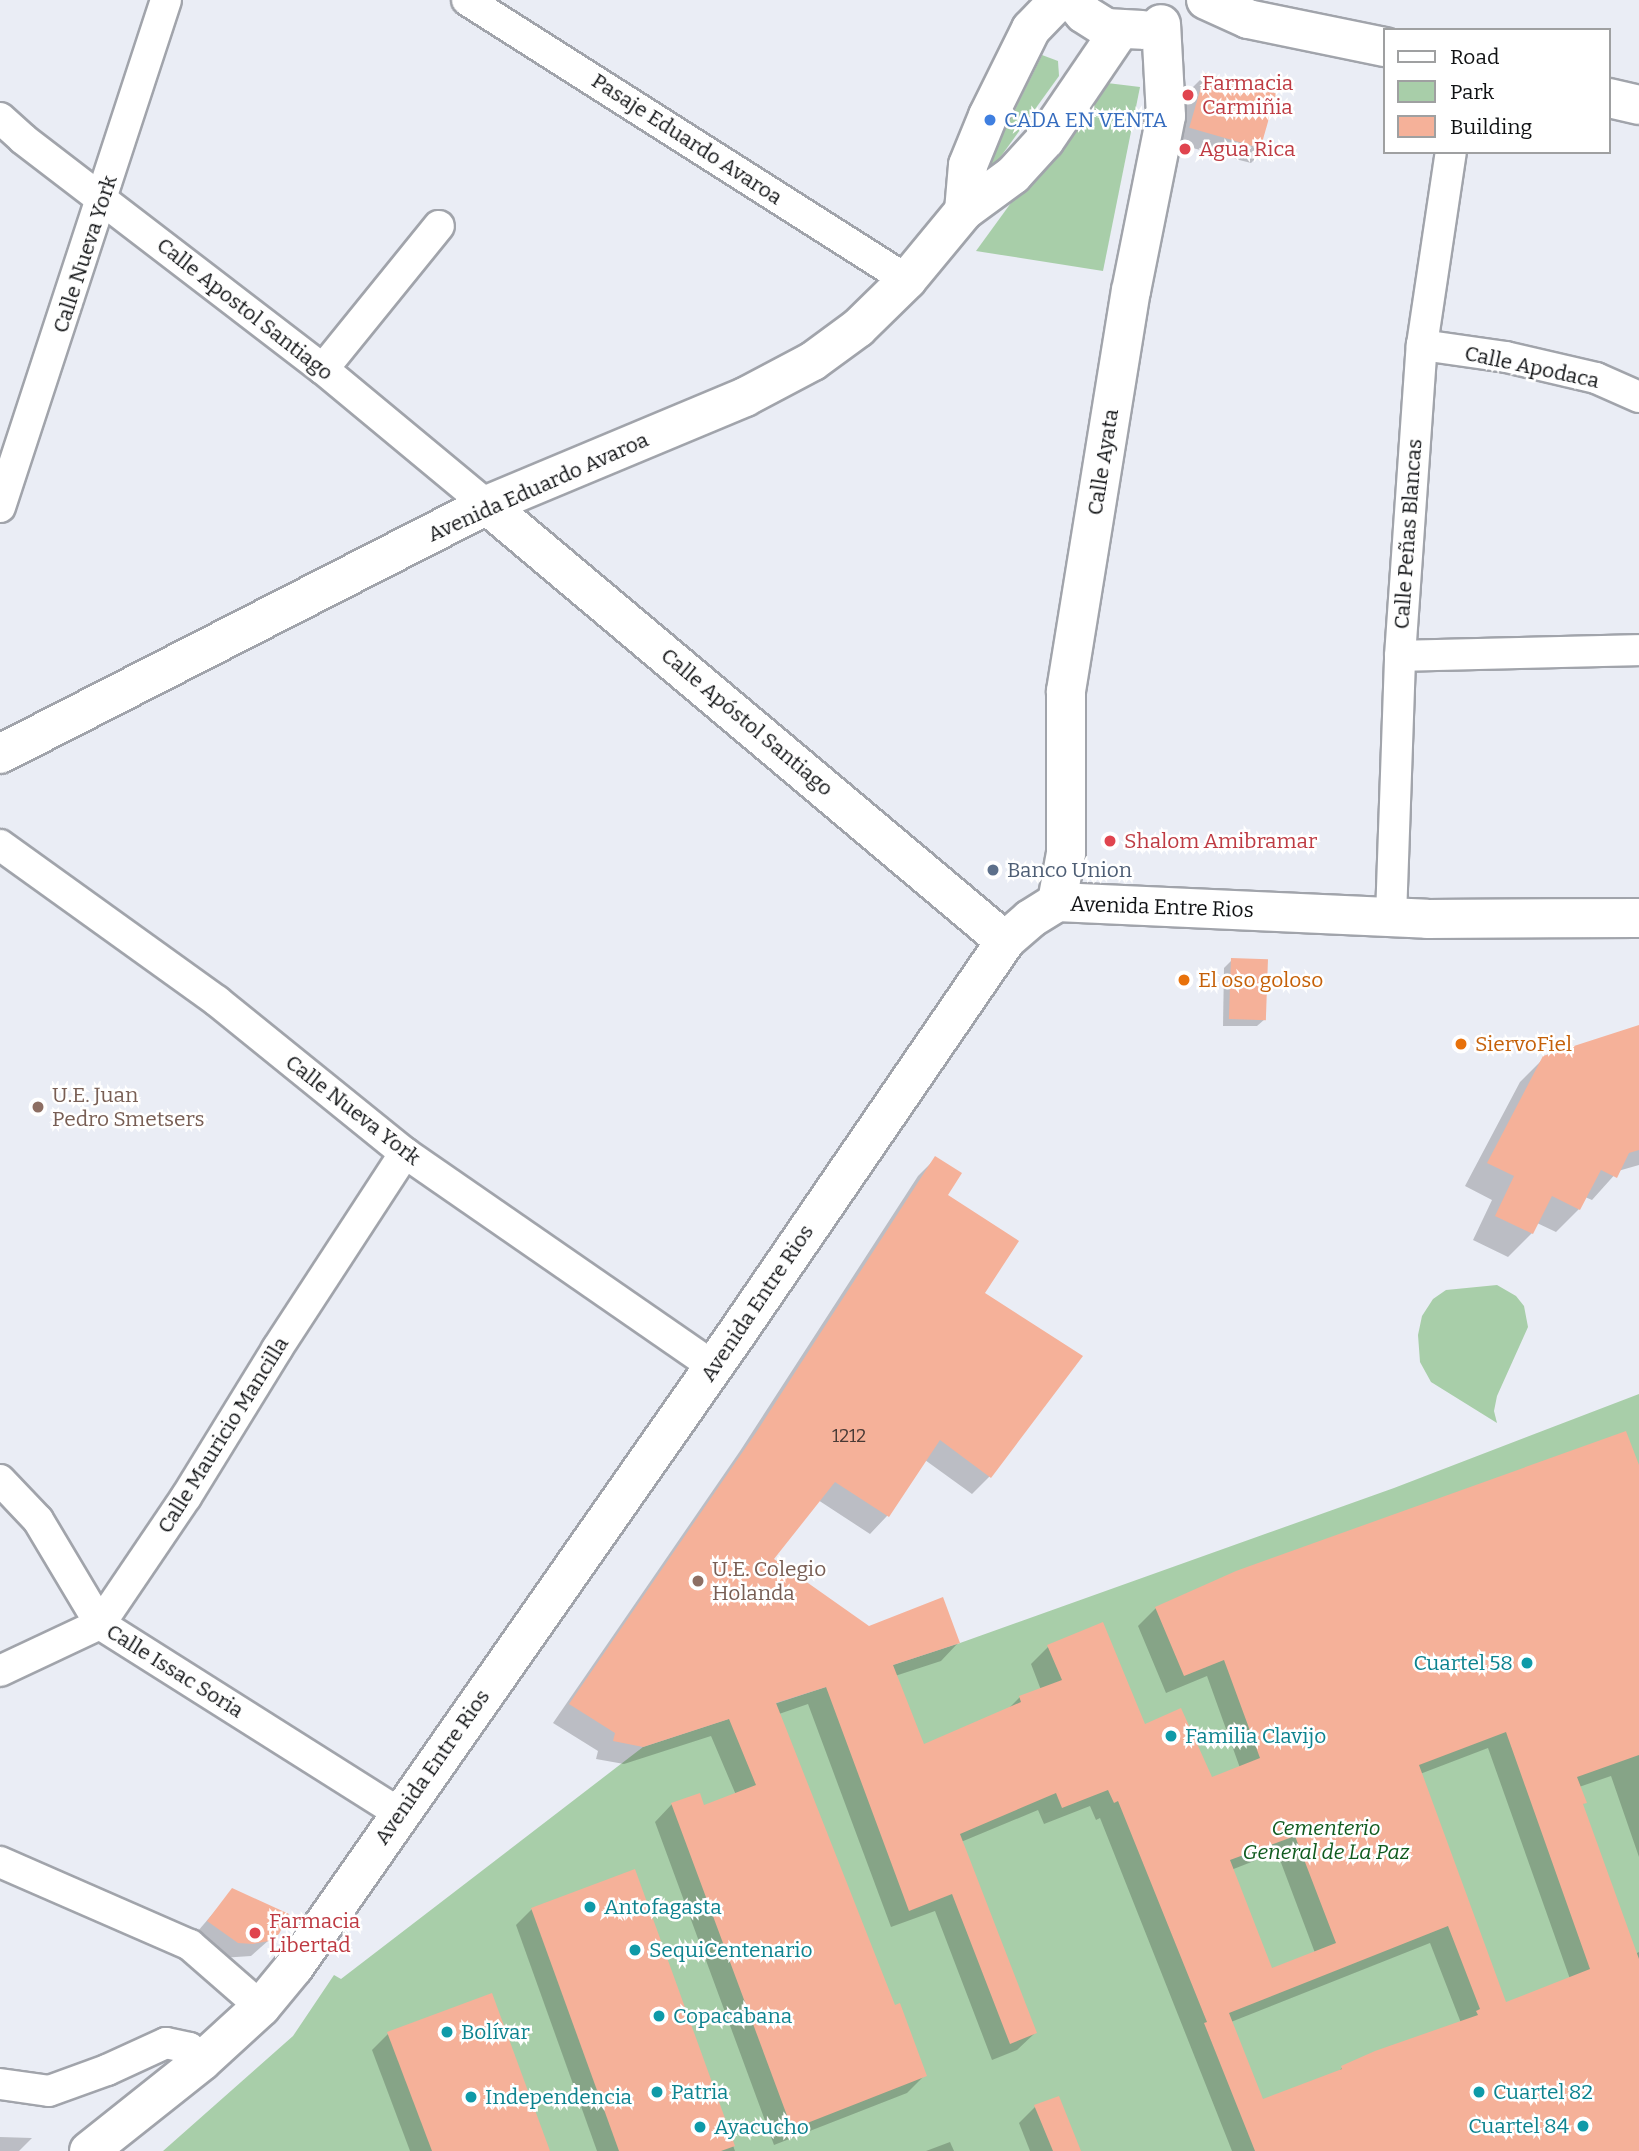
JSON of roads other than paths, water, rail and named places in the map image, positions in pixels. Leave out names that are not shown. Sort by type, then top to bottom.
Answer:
[{"type":"main road","points":[[964,211],[968,165],[988,116],[1031,29],[1059,0]]},
{"type":"main road","points":[[1072,0],[1094,22],[1119,31],[1140,31],[1175,12]]},
{"type":"main road","points":[[1206,0],[1248,19],[1384,47]]},
{"type":"main road","name":"Calle Ayata","points":[[1057,902],[1066,853],[1066,691],[1131,291],[1166,116],[1175,12]]},
{"type":"main road","name":"Avenida Eduardo Avaroa","points":[[0,754],[487,505],[746,397],[813,361],[858,328],[907,280],[964,211],[1013,175],[1045,140],[1119,31]]},
{"type":"main road","points":[[1611,98],[1639,105]]},
{"type":"main road","name":"Calle Apóstol Santiago","points":[[487,505],[1005,941]]},
{"type":"main road","name":"Avenida Entre Rios","points":[[89,2151],[202,2061],[261,2007],[294,1967],[1005,941],[1030,919],[1057,902],[1391,917],[1639,918]]},
{"type":"street","name":"Calle Nueva York","points":[[0,507],[166,0]]},
{"type":"street","name":"Pasaje Eduardo Avaroa","points":[[467,0],[907,280]]},
{"type":"street","name":"Calle Apostol Santiago","points":[[0,118],[23,139],[323,369],[487,505]]},
{"type":"street","name":"Calle Peñas Blancas","points":[[1391,917],[1400,656],[1422,345],[1451,154]]},
{"type":"street","points":[[323,369],[439,226]]},
{"type":"street","name":"Calle Apodaca","points":[[1422,345],[1506,357],[1596,378],[1639,397]]},
{"type":"street","points":[[1400,656],[1639,650]]},
{"type":"street","name":"Calle Nueva York","points":[[0,845],[217,1001],[405,1153],[713,1366]]},
{"type":"street","name":"Calle Mauricio Mancilla","points":[[100,1624],[186,1497],[277,1349],[405,1153]]},
{"type":"street","name":"Calle Issac Soria","points":[[0,1480],[38,1520],[100,1624],[399,1813]]},
{"type":"street","points":[[0,1671],[100,1624]]},
{"type":"street","points":[[0,1862],[190,1945],[261,2007]]},
{"type":"street","points":[[0,2084],[49,2091],[107,2070],[166,2043],[188,2048],[202,2061]]},
{"type":"place","name":"Farmacia Carmiñia","points":[[1188,95]]},
{"type":"place","name":"CADA EN VENTA","points":[[990,120]]},
{"type":"place","name":"Agua Rica","points":[[1185,149]]},
{"type":"place","name":"Shalom Amibramar","points":[[1110,841]]},
{"type":"place","name":"Banco Union","points":[[993,870]]},
{"type":"place","name":"El oso goloso","points":[[1184,980]]},
{"type":"place","name":"SiervoFiel","points":[[1461,1044]]},
{"type":"place","name":"U.E. Juan Pedro Smetsers","points":[[38,1107]]},
{"type":"place","name":"U.E. Colegio Holanda","points":[[698,1581]]},
{"type":"place","name":"Cuartel 58","points":[[1527,1663]]},
{"type":"place","name":"Familia Clavijo","points":[[1171,1736]]},
{"type":"place","name":"Antofagasta","points":[[590,1907]]},
{"type":"place","name":"Farmacia Libertad","points":[[255,1933]]},
{"type":"place","name":"SequiCentenario","points":[[635,1950]]},
{"type":"place","name":"Copacabana","points":[[659,2016]]},
{"type":"place","name":"Bolívar","points":[[447,2032]]},
{"type":"place","name":"Patria","points":[[657,2092]]},
{"type":"place","name":"Cuartel 82","points":[[1479,2092]]},
{"type":"place","name":"Independencia","points":[[471,2097]]},
{"type":"place","name":"Cuartel 84","points":[[1583,2126]]},
{"type":"place","name":"Ayacucho","points":[[700,2127]]},
{"type":"park label","name":"Cementerio General de La Paz","points":[[1326,1840]]}]
